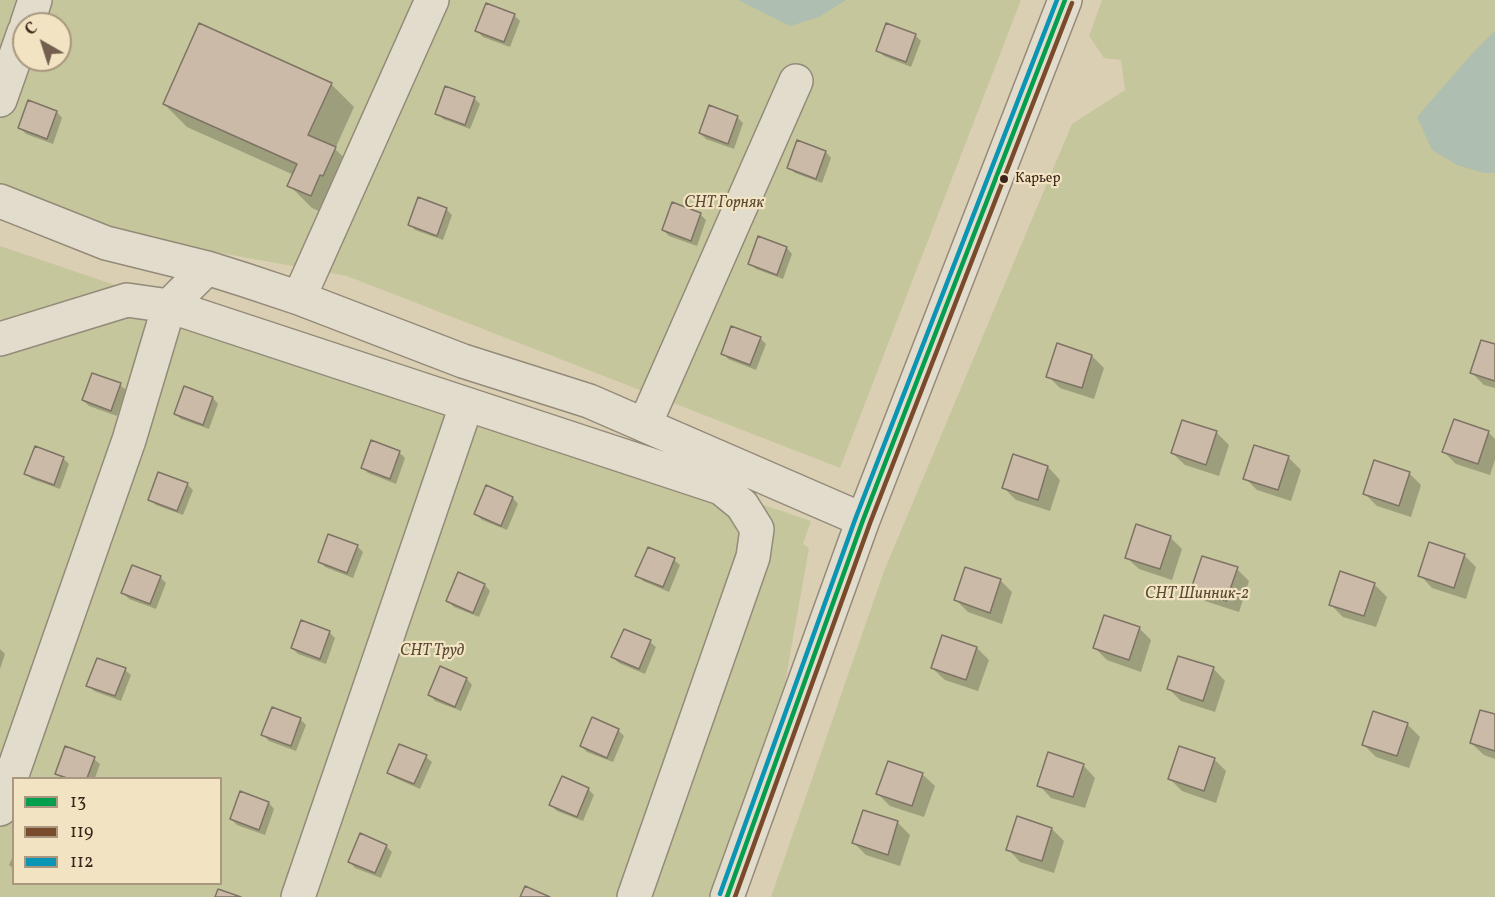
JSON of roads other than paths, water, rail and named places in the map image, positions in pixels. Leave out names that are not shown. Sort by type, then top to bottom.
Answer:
[{"type":"street","points":[[299,298],[432,0]]},
{"type":"street","points":[[727,897],[863,520],[1065,0]]},
{"type":"street","points":[[0,100],[12,66]]},
{"type":"street","points":[[645,424],[796,81]]},
{"type":"street","points":[[0,201],[106,243],[207,268],[299,298],[463,361],[589,401],[863,520]]},
{"type":"street","points":[[0,809],[129,440],[169,306],[207,268]]},
{"type":"street","points":[[0,339],[127,300],[169,306],[466,406],[720,488],[742,505],[757,529],[753,557],[634,897]]},
{"type":"street","points":[[298,897],[466,406]]},
{"type":"place","name":"Карьер","points":[[1004,179]]},
{"type":"park label","name":"СНТ Горняк","points":[[724,204]]},
{"type":"park label","name":"СНТ Шинник-2","points":[[1197,595]]},
{"type":"park label","name":"СНТ Труд","points":[[432,652]]}]
